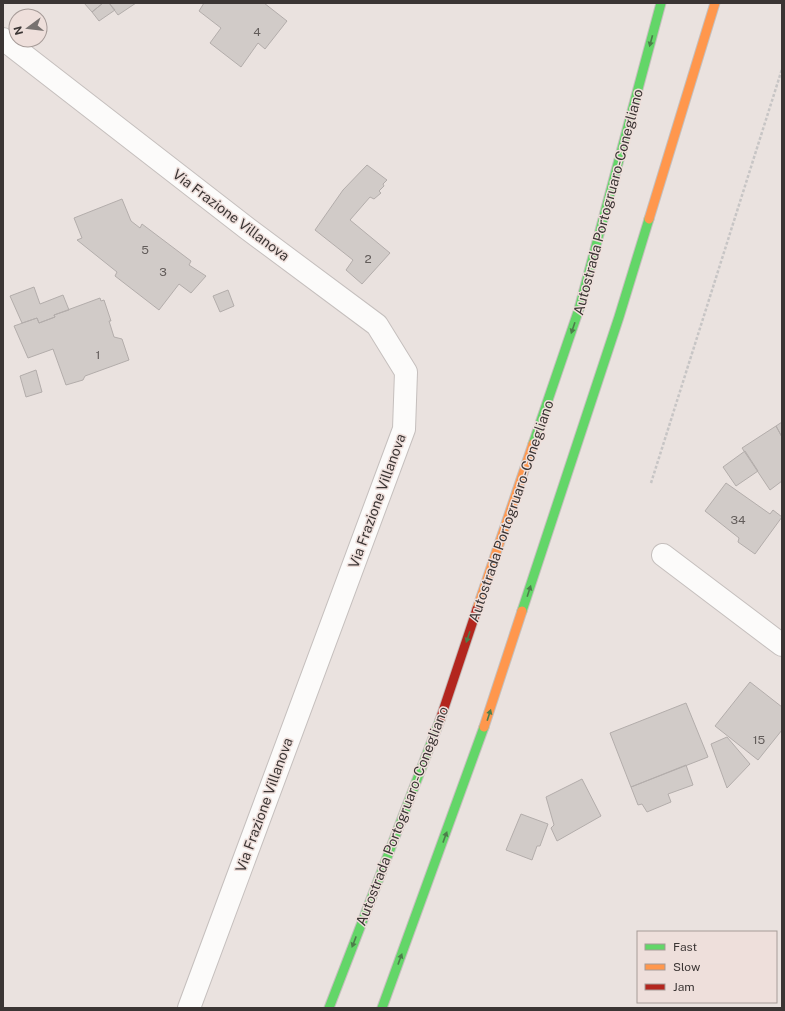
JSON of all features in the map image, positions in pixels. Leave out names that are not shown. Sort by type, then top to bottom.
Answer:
[{"type":"highway","name":"Autostrada Portogruaro-Conegliano","points":[[330,1006],[437,728],[579,309],[661,3]]},
{"type":"highway","points":[[382,1008],[481,737],[619,317],[715,3]]},
{"type":"street","name":"Via Frazione Villanova","points":[[3,38],[242,224],[377,325],[406,372],[404,429],[189,1008]]},
{"type":"street","points":[[663,555],[782,644]]},
{"type":"path","points":[[651,483],[782,70]]},
{"type":"building","points":[[84,3],[103,3],[92,12]]},
{"type":"building","points":[[103,3],[109,3],[115,10],[99,21],[92,12]]},
{"type":"building","points":[[109,3],[136,3],[118,15]]},
{"type":"building","points":[[204,3],[264,3],[287,21],[265,49],[258,43],[241,67],[210,43],[221,28],[199,11]]},
{"type":"building","points":[[367,165],[387,180],[379,191],[381,193],[374,199],[370,197],[350,220],[390,253],[362,284],[346,270],[353,260],[315,230],[343,190]]},
{"type":"building","points":[[122,199],[131,221],[140,228],[142,224],[191,261],[189,265],[206,276],[191,293],[179,284],[159,310],[115,276],[117,272],[77,240],[82,238],[74,218]]},
{"type":"building","points":[[34,287],[40,304],[63,295],[69,310],[54,315],[55,317],[39,323],[37,318],[22,323],[10,296]]},
{"type":"building","points":[[228,290],[234,306],[220,312],[213,296]]},
{"type":"building","points":[[100,298],[101,301],[104,300],[111,321],[109,321],[114,337],[122,339],[129,360],[85,376],[83,380],[66,385],[53,349],[28,358],[14,326],[37,318],[39,323],[55,317],[54,315]]},
{"type":"building","points":[[36,370],[42,392],[26,397],[20,376]]},
{"type":"building","points":[[782,422],[782,437],[776,426]]},
{"type":"building","points":[[776,426],[782,437],[782,481],[770,490],[742,448]]},
{"type":"building","points":[[745,451],[758,471],[736,486],[723,467]]},
{"type":"building","points":[[726,483],[770,514],[773,510],[782,517],[755,554],[738,542],[739,538],[705,511]]},
{"type":"building","points":[[750,682],[782,707],[782,730],[758,760],[715,726]]},
{"type":"building","points":[[686,703],[708,757],[631,787],[610,733]]},
{"type":"building","points":[[727,737],[750,764],[727,788],[711,744]]},
{"type":"building","points":[[686,765],[693,785],[668,794],[671,802],[647,812],[642,804],[638,805],[631,787]]},
{"type":"building","points":[[582,779],[601,816],[557,841],[551,828],[554,825],[546,797]]},
{"type":"building","points":[[521,814],[548,824],[540,846],[537,846],[532,860],[506,850]]},
{"type":"traffic: fast","points":[[533,444],[579,309],[661,3]]},
{"type":"traffic: fast","points":[[522,611],[619,317],[649,219]]},
{"type":"traffic: fast","points":[[329,1008],[440,720]]},
{"type":"traffic: fast","points":[[382,1008],[484,727]]},
{"type":"traffic: slow","points":[[649,219],[715,3]]},
{"type":"traffic: slow","points":[[477,609],[533,444]]},
{"type":"traffic: slow","points":[[484,727],[522,611]]},
{"type":"traffic: jam","points":[[440,720],[477,609]]}]
